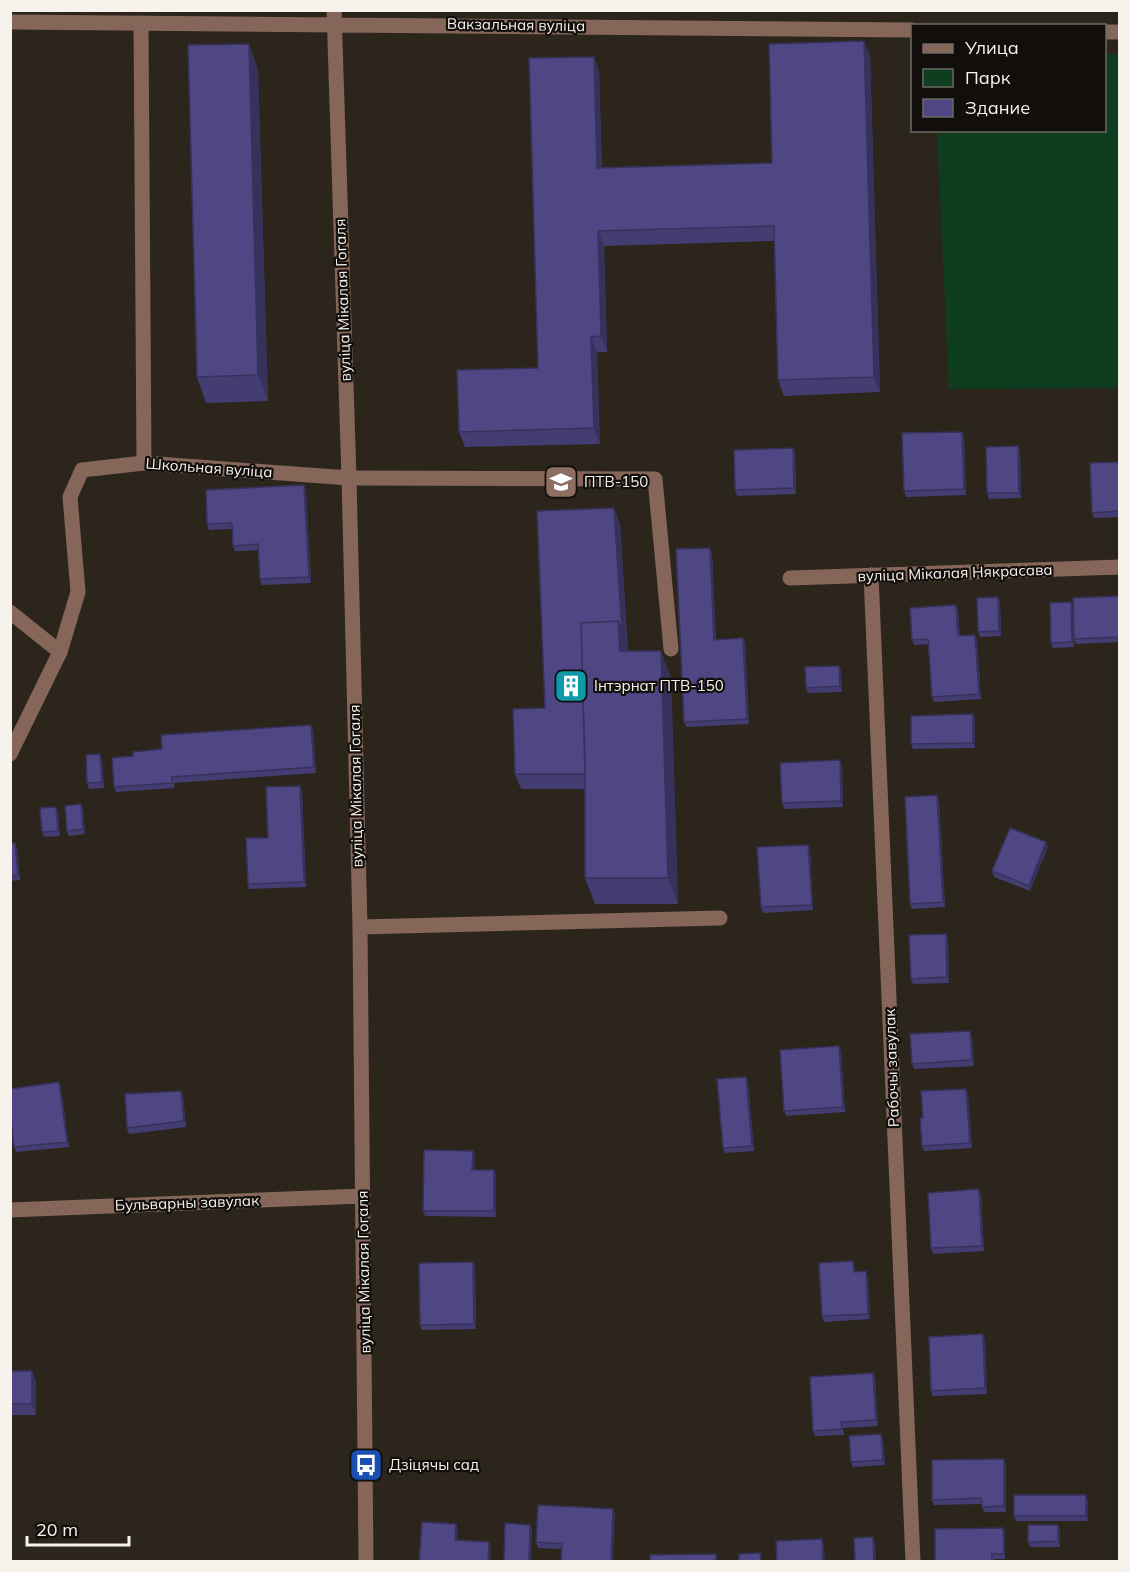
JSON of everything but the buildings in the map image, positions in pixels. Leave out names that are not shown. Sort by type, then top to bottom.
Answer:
[{"type":"street","name":"Вакзальная вуліца","points":[[10,22],[141,23],[334,17],[911,30]]},
{"type":"street","name":"вуліца Мікалая Гогаля","points":[[334,17],[349,478],[360,927],[366,1562]]},
{"type":"street","points":[[141,23],[144,463]]},
{"type":"street","name":"Школьная вуліца","points":[[10,754],[60,652],[78,592],[70,497],[82,470],[144,463],[349,478],[655,479],[672,649]]},
{"type":"street","name":"вуліца Мікалая Някрасава","points":[[790,578],[1119,567]]},
{"type":"street","name":"Рабочы завулак","points":[[871,576],[913,1562]]},
{"type":"street","points":[[10,612],[60,652]]},
{"type":"street","points":[[360,927],[720,918]]},
{"type":"street","name":"Бульварны завулак","points":[[10,1210],[363,1196]]},
{"type":"green space","points":[[1106,54],[1120,54],[1119,388],[949,389],[937,132],[1106,132]]},
{"type":"place","name":"ПТВ-150","points":[[561,482]]},
{"type":"place","name":"Інтэрнат ПТВ-150","points":[[571,686]]},
{"type":"place","name":"Дзіцячы сад","points":[[366,1465]]}]
